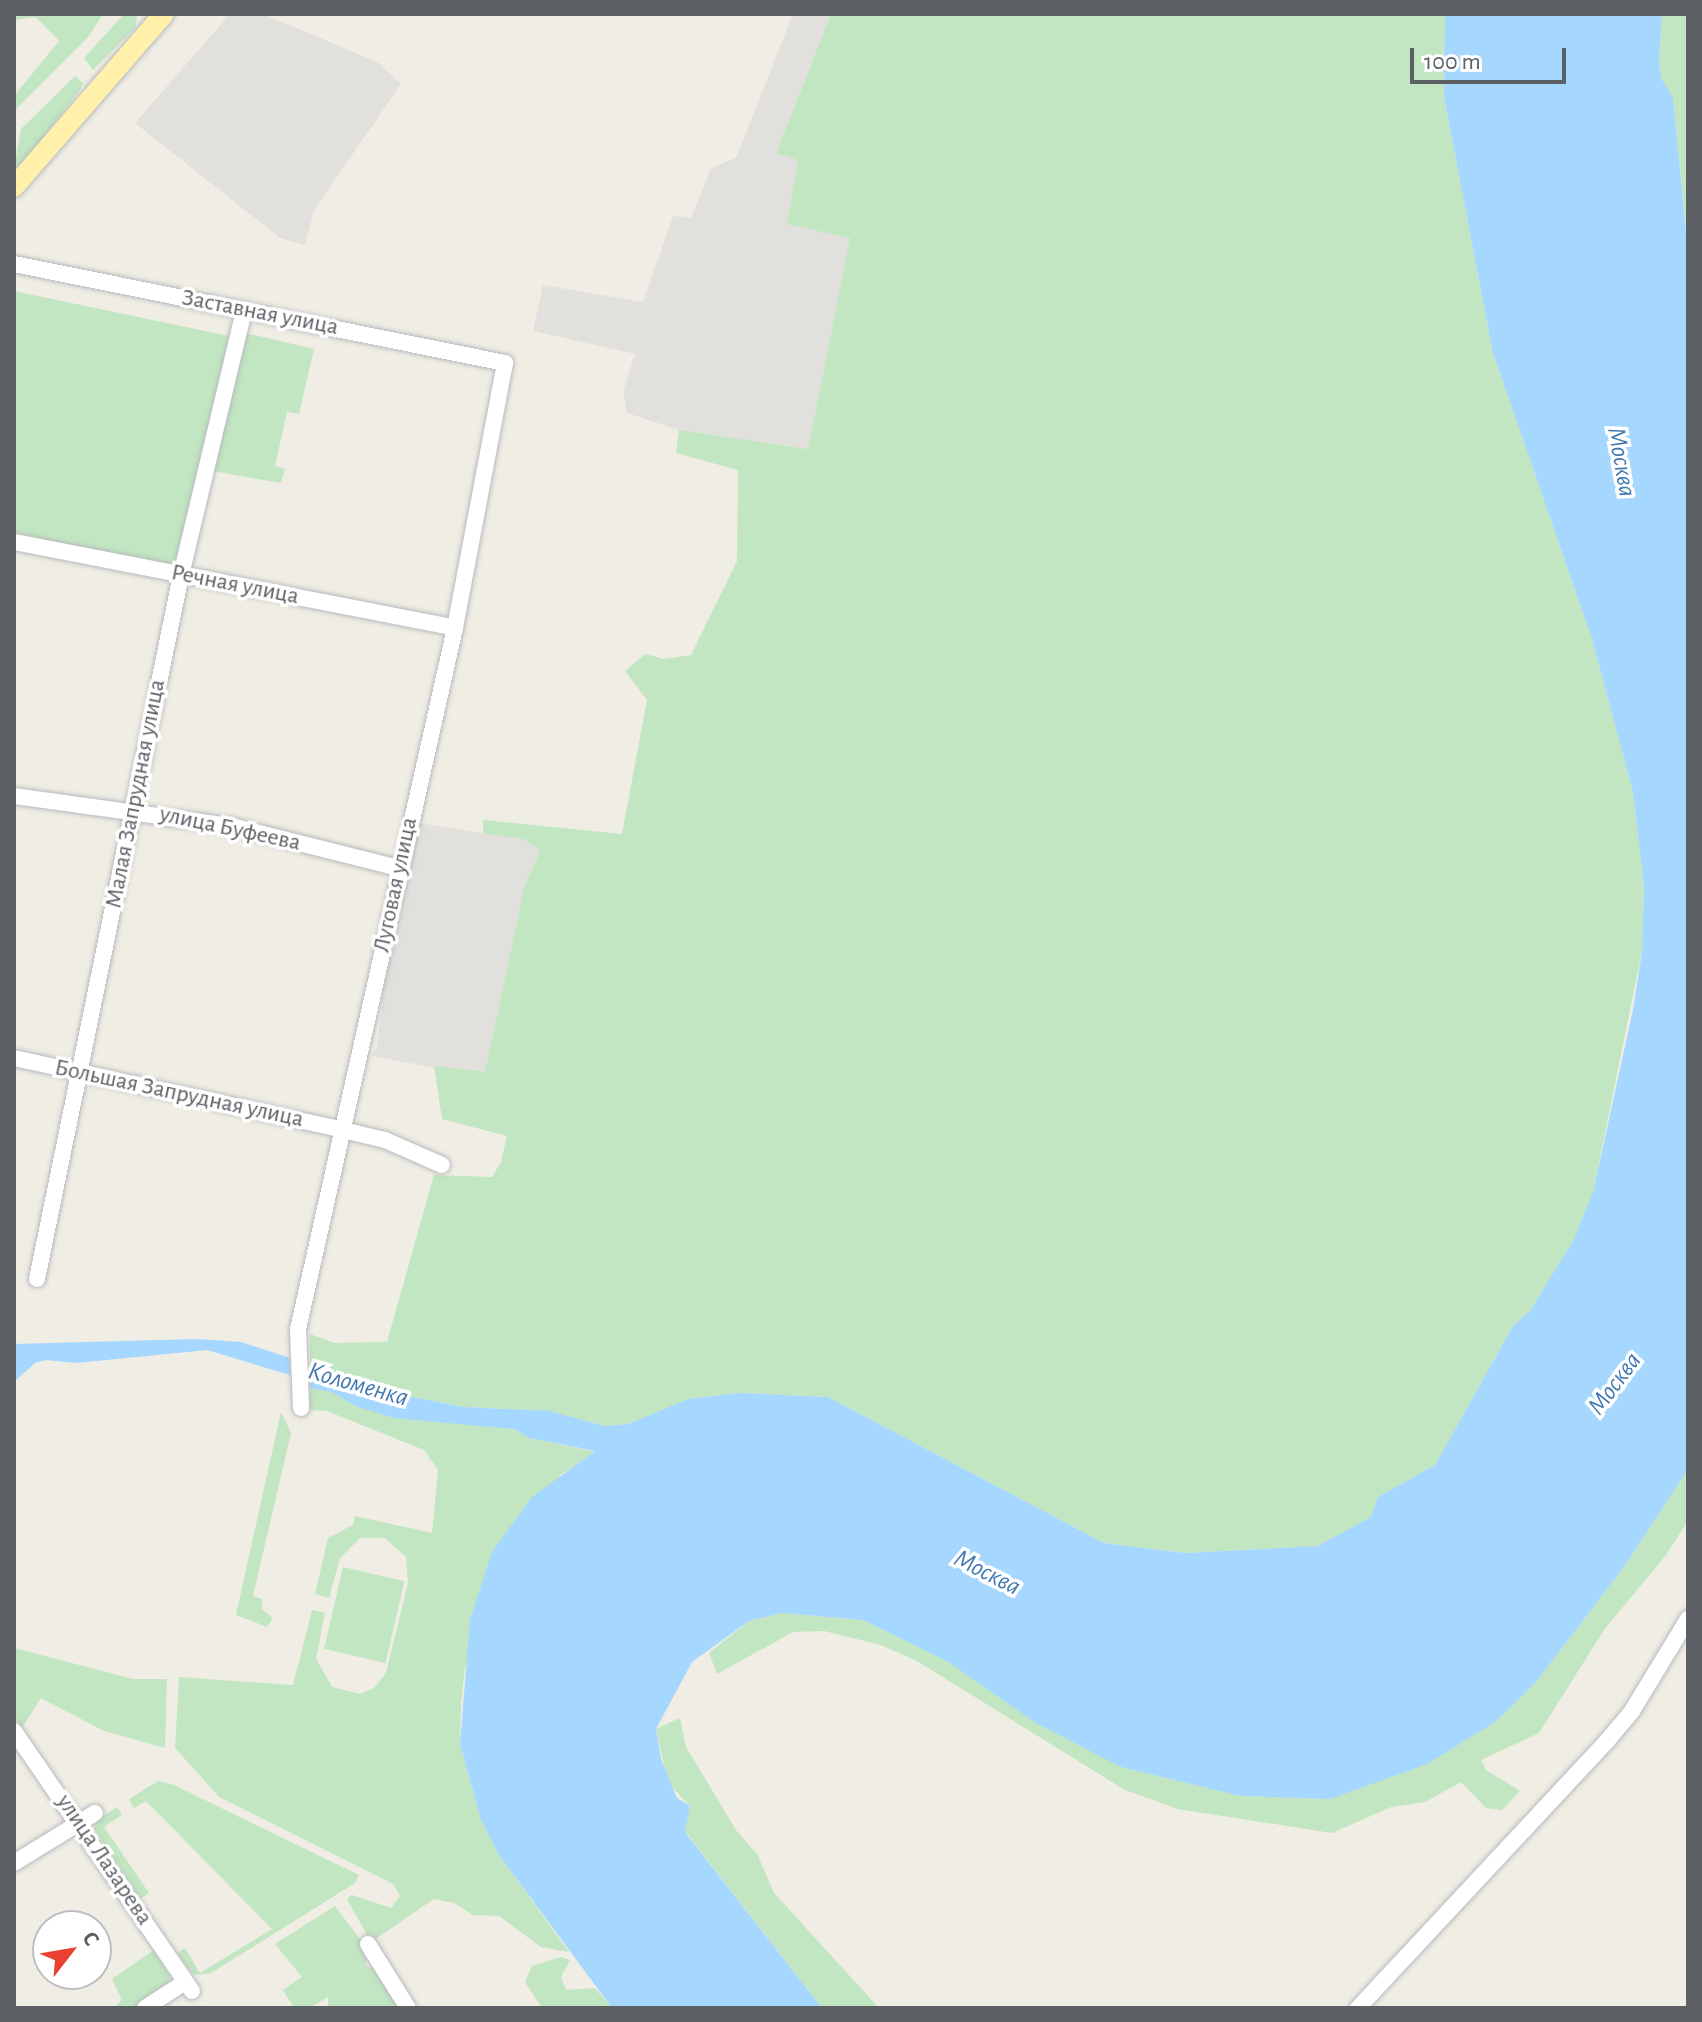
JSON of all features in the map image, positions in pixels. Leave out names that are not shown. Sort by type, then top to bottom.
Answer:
[{"type":"main road","points":[[14,187],[164,14]]},
{"type":"street","name":"Заставная улица","points":[[14,264],[505,363]]},
{"type":"street","name":"Малая Запрудная улица","points":[[37,1279],[181,575],[244,310]]},
{"type":"street","name":"Луговая улица","points":[[301,1408],[298,1329],[398,868],[455,628],[505,363]]},
{"type":"street","name":"Речная улица","points":[[14,542],[455,628]]},
{"type":"street","name":"улица Буфеева","points":[[14,796],[133,816],[147,811],[231,826],[398,868]]},
{"type":"street","name":"Большая Запрудная улица","points":[[14,1058],[343,1130],[396,1144],[442,1165]]},
{"type":"street","points":[[1358,2008],[1607,1741],[1632,1711],[1688,1619]]},
{"type":"street","name":"улица Лазарева","points":[[14,1731],[188,1986],[145,2008]]},
{"type":"street","points":[[14,1863],[95,1813]]},
{"type":"street","points":[[368,1944],[408,2008]]},
{"type":"shaded area","points":[[230,14],[263,14],[377,62],[401,84],[314,210],[305,245],[280,238],[135,123]]},
{"type":"shaded area","points":[[793,14],[831,14],[776,153],[798,159],[850,238],[808,449],[679,430],[627,413],[623,392],[635,354],[533,331],[543,285],[643,302],[673,216],[691,218],[711,168],[736,158]]},
{"type":"shaded area","points":[[419,823],[526,840],[540,851],[524,888],[485,1072],[480,1076],[371,1056],[377,1047],[384,986]]},
{"type":"green space","points":[[14,14],[103,14],[89,36],[14,111],[14,96],[59,41],[36,17],[14,20]]},
{"type":"green space","points":[[124,14],[137,14],[136,27],[93,70],[84,58]]},
{"type":"green space","points":[[831,14],[1445,14],[1444,97],[1493,353],[1592,639],[1633,792],[1644,887],[1642,951],[1593,1192],[1574,1239],[1530,1311],[1513,1326],[1435,1465],[1378,1497],[1372,1517],[1318,1546],[1185,1553],[1104,1543],[828,1397],[739,1393],[688,1399],[628,1424],[604,1426],[550,1411],[464,1407],[355,1386],[310,1363],[310,1334],[334,1343],[387,1342],[434,1175],[492,1177],[501,1162],[507,1136],[442,1119],[434,1066],[485,1072],[524,888],[540,851],[526,840],[483,833],[483,820],[622,834],[647,700],[625,671],[645,654],[664,659],[691,655],[737,561],[738,470],[676,453],[679,430],[808,449],[850,238],[787,224],[798,160],[776,153]]},
{"type":"green space","points":[[1662,14],[1688,14],[1688,252],[1673,97],[1661,78],[1659,60]]},
{"type":"green space","points":[[75,76],[83,83],[80,90],[23,163],[14,168],[21,129]]},
{"type":"green space","points":[[14,291],[229,336],[180,568],[14,533]]},
{"type":"green space","points":[[245,333],[314,349],[299,414],[287,412],[275,466],[285,469],[281,483],[213,471]]},
{"type":"green space","points":[[310,1388],[332,1391],[355,1406],[514,1429],[529,1438],[596,1452],[560,1475],[465,1668],[461,1705],[460,1744],[481,1820],[499,1855],[569,1952],[541,1947],[499,1916],[473,1915],[454,1903],[434,1899],[371,1942],[347,1899],[352,1895],[391,1908],[400,1896],[393,1884],[219,1797],[175,1748],[179,1677],[293,1685],[312,1610],[325,1613],[316,1659],[332,1687],[360,1694],[374,1688],[386,1673],[408,1583],[406,1557],[385,1538],[360,1538],[340,1558],[329,1598],[315,1594],[328,1538],[353,1525],[355,1516],[432,1533],[438,1470],[424,1450],[327,1411],[310,1410]]},
{"type":"green space","points":[[281,1412],[291,1433],[253,1596],[262,1599],[262,1609],[273,1618],[267,1627],[236,1615]]},
{"type":"green space","points":[[1688,1469],[1688,1521],[1666,1555],[1604,1630],[1539,1733],[1481,1760],[1486,1770],[1520,1791],[1502,1810],[1486,1808],[1461,1782],[1425,1802],[1391,1807],[1332,1833],[1178,1809],[1125,1790],[917,1661],[881,1645],[824,1631],[793,1632],[717,1674],[709,1653],[749,1621],[782,1613],[863,1620],[950,1663],[1121,1767],[1240,1796],[1330,1799],[1536,1682],[1624,1567]]},
{"type":"green space","points":[[343,1567],[404,1581],[385,1663],[324,1649]]},
{"type":"green space","points":[[14,1648],[133,1679],[167,1679],[165,1748],[104,1731],[41,1698],[22,1728],[14,1717]]},
{"type":"green space","points":[[680,1718],[686,1747],[736,1830],[757,1854],[774,1893],[879,2008],[822,2008],[685,1831],[690,1806],[668,1783],[656,1729]]},
{"type":"green space","points":[[158,1781],[174,1785],[359,1875],[355,1883],[211,1973],[194,1975],[177,1953],[185,1948],[200,1973],[272,1929],[146,1801],[134,1808],[129,1799]]},
{"type":"green space","points":[[117,1807],[122,1815],[104,1827],[149,1893],[140,1899],[94,1829],[97,1820]]},
{"type":"green space","points":[[335,1906],[366,1947],[366,1965],[377,1972],[404,2008],[328,2008],[328,1997],[309,2008],[294,2008],[283,1990],[302,1977],[275,1944]]},
{"type":"green space","points":[[154,1950],[170,1976],[168,1983],[133,2008],[113,2008],[122,2000],[112,1979]]},
{"type":"green space","points":[[561,1957],[570,1960],[561,1977],[566,1990],[595,1988],[612,2008],[542,2008],[525,1982],[532,1966]]},
{"type":"water","name":"Москва","points":[[1445,14],[1662,14],[1659,61],[1661,78],[1673,97],[1688,252],[1688,1469],[1624,1567],[1536,1682],[1495,1722],[1427,1764],[1330,1799],[1240,1796],[1121,1767],[1036,1723],[950,1663],[863,1620],[782,1613],[749,1621],[692,1662],[656,1729],[661,1759],[677,1798],[690,1806],[685,1832],[822,2008],[612,2008],[499,1855],[481,1820],[460,1744],[470,1620],[492,1552],[532,1497],[595,1451],[529,1438],[514,1429],[394,1418],[355,1406],[332,1392],[310,1388],[310,1363],[355,1386],[464,1407],[550,1411],[604,1426],[628,1424],[688,1399],[739,1393],[828,1397],[1104,1543],[1185,1553],[1318,1546],[1371,1517],[1378,1497],[1435,1465],[1513,1326],[1530,1311],[1574,1239],[1593,1192],[1633,1010],[1642,951],[1644,887],[1633,792],[1592,639],[1493,353],[1444,97]]},
{"type":"water","points":[[197,1339],[241,1342],[290,1358],[290,1375],[207,1350],[76,1363],[46,1360],[35,1363],[14,1382],[14,1344]]},
{"type":"water label","name":"Коломенка","points":[[358,1385]]}]
